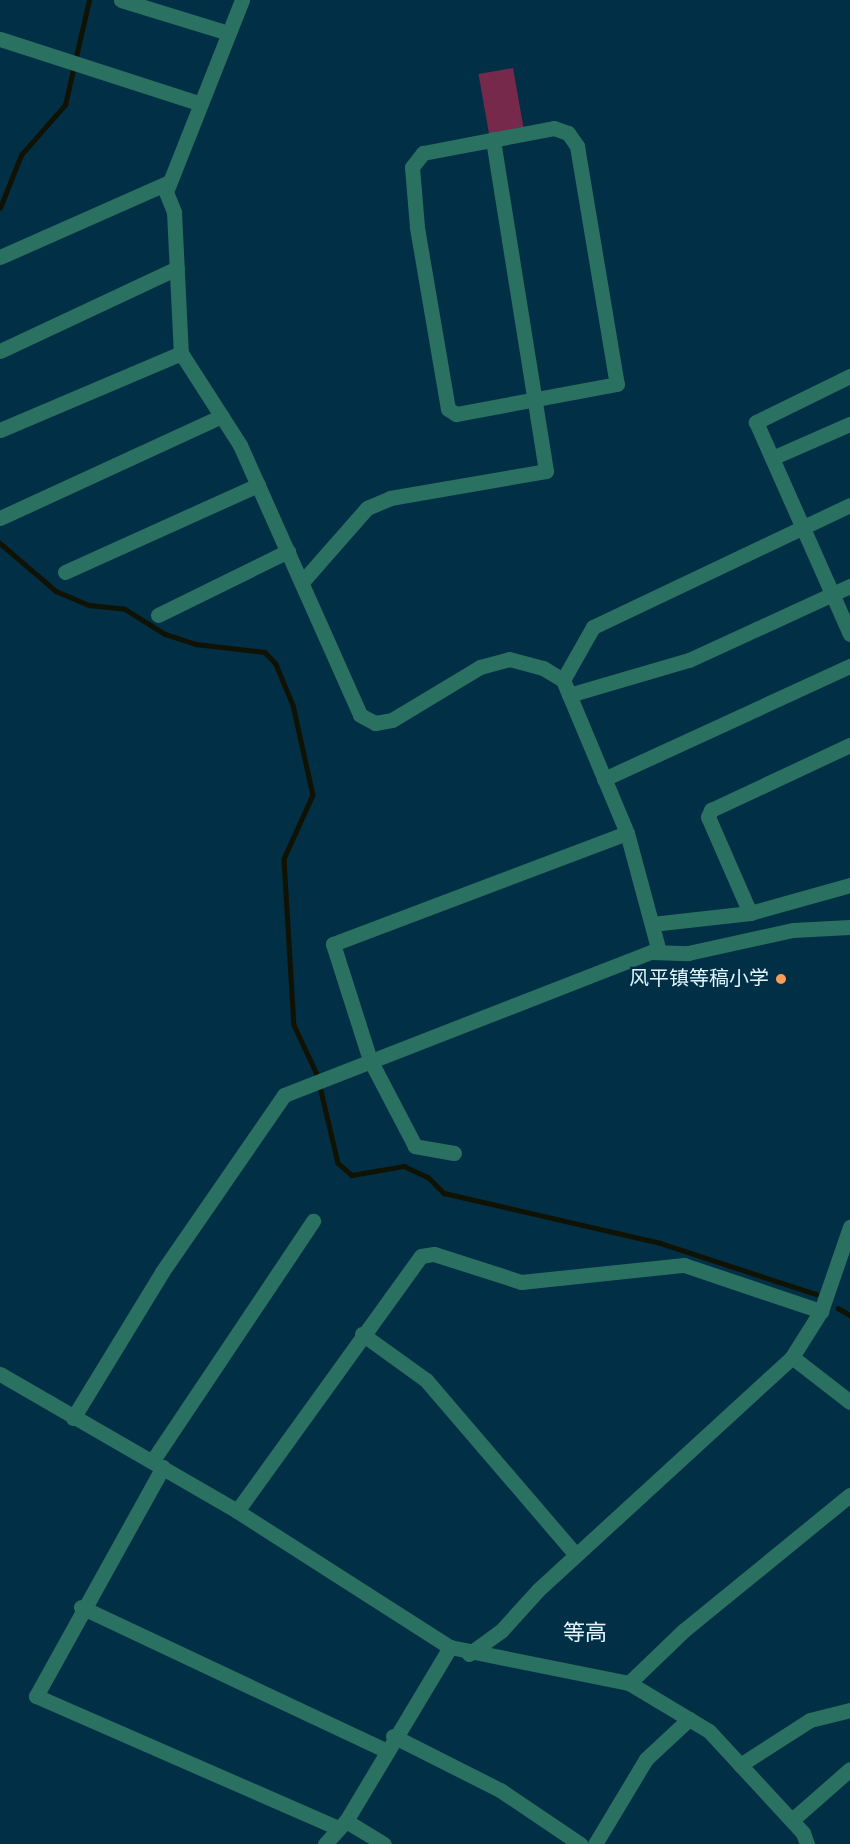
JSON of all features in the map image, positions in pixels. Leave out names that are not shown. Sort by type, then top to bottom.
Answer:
[{"type":"street","points":[[121,0],[228,33]]},
{"type":"street","points":[[242,0],[198,103],[169,182],[177,268],[181,353],[222,416],[258,484],[360,715],[375,723],[392,720],[480,667],[510,659],[543,668],[566,687],[627,833],[659,952]]},
{"type":"street","points":[[0,39],[198,103]]},
{"type":"street","points":[[554,128],[568,133],[577,146],[617,384],[538,403],[456,414],[448,409],[417,227],[412,167],[423,153],[493,139],[554,128]]},
{"type":"street","points":[[302,582],[367,508],[390,498],[546,471],[538,403],[493,139]]},
{"type":"street","points":[[0,257],[169,182]]},
{"type":"street","points":[[0,351],[177,268]]},
{"type":"street","points":[[0,430],[181,353]]},
{"type":"street","points":[[850,376],[756,422],[850,634]]},
{"type":"street","points":[[0,518],[222,416]]},
{"type":"street","points":[[772,458],[850,424]]},
{"type":"street","points":[[65,572],[258,484]]},
{"type":"street","points":[[566,687],[593,627],[850,505]]},
{"type":"street","points":[[158,615],[288,551]]},
{"type":"street","points":[[566,687],[689,660],[850,586]]},
{"type":"street","points":[[604,779],[850,666]]},
{"type":"street","points":[[750,913],[708,817],[711,810],[850,745]]},
{"type":"street","points":[[454,1153],[415,1146],[370,1060],[333,944],[627,833]]},
{"type":"street","points":[[651,924],[750,913],[850,885]]},
{"type":"street","points":[[73,1418],[162,1272],[284,1095],[307,1083],[659,952],[688,953],[793,930],[850,927]]},
{"type":"street","points":[[313,1221],[158,1464],[36,1696],[342,1824],[384,1844]]},
{"type":"street","points":[[469,1654],[501,1631],[576,1555],[792,1357],[821,1311],[850,1227]]},
{"type":"street","points":[[237,1511],[402,1276],[421,1256],[434,1254],[521,1282],[684,1265],[821,1311]]},
{"type":"street","points":[[362,1334],[426,1380],[576,1555]]},
{"type":"street","points":[[792,1357],[850,1402]]},
{"type":"street","points":[[0,1374],[237,1511],[450,1647],[469,1654],[629,1683],[709,1731],[792,1820],[807,1844]]},
{"type":"street","points":[[629,1683],[683,1630],[850,1495]]},
{"type":"street","points":[[81,1607],[500,1790],[580,1844]]},
{"type":"street","points":[[325,1844],[342,1824],[389,1743],[450,1647]]},
{"type":"street","points":[[740,1765],[810,1720],[850,1710]]},
{"type":"street","points":[[595,1844],[646,1759],[689,1719]]},
{"type":"street","points":[[792,1820],[850,1769]]},
{"type":"shaded area","points":[[513,68],[524,128],[489,134],[479,74]]},
{"type":"waterway","points":[[0,208],[21,155],[65,105],[89,0]]},
{"type":"waterway","points":[[0,543],[56,591],[89,605],[125,609],[165,634],[196,644],[265,652],[276,664],[293,705],[313,795],[284,859],[294,1025],[317,1074],[338,1163],[352,1175],[404,1166],[428,1177],[444,1193],[660,1243],[816,1294]]},
{"type":"waterway","points":[[838,1308],[850,1315]]},
{"type":"place","name":"风平镇等稿小学","points":[[781,979]]},
{"type":"district","name":"等高","points":[[585,1634]]}]
